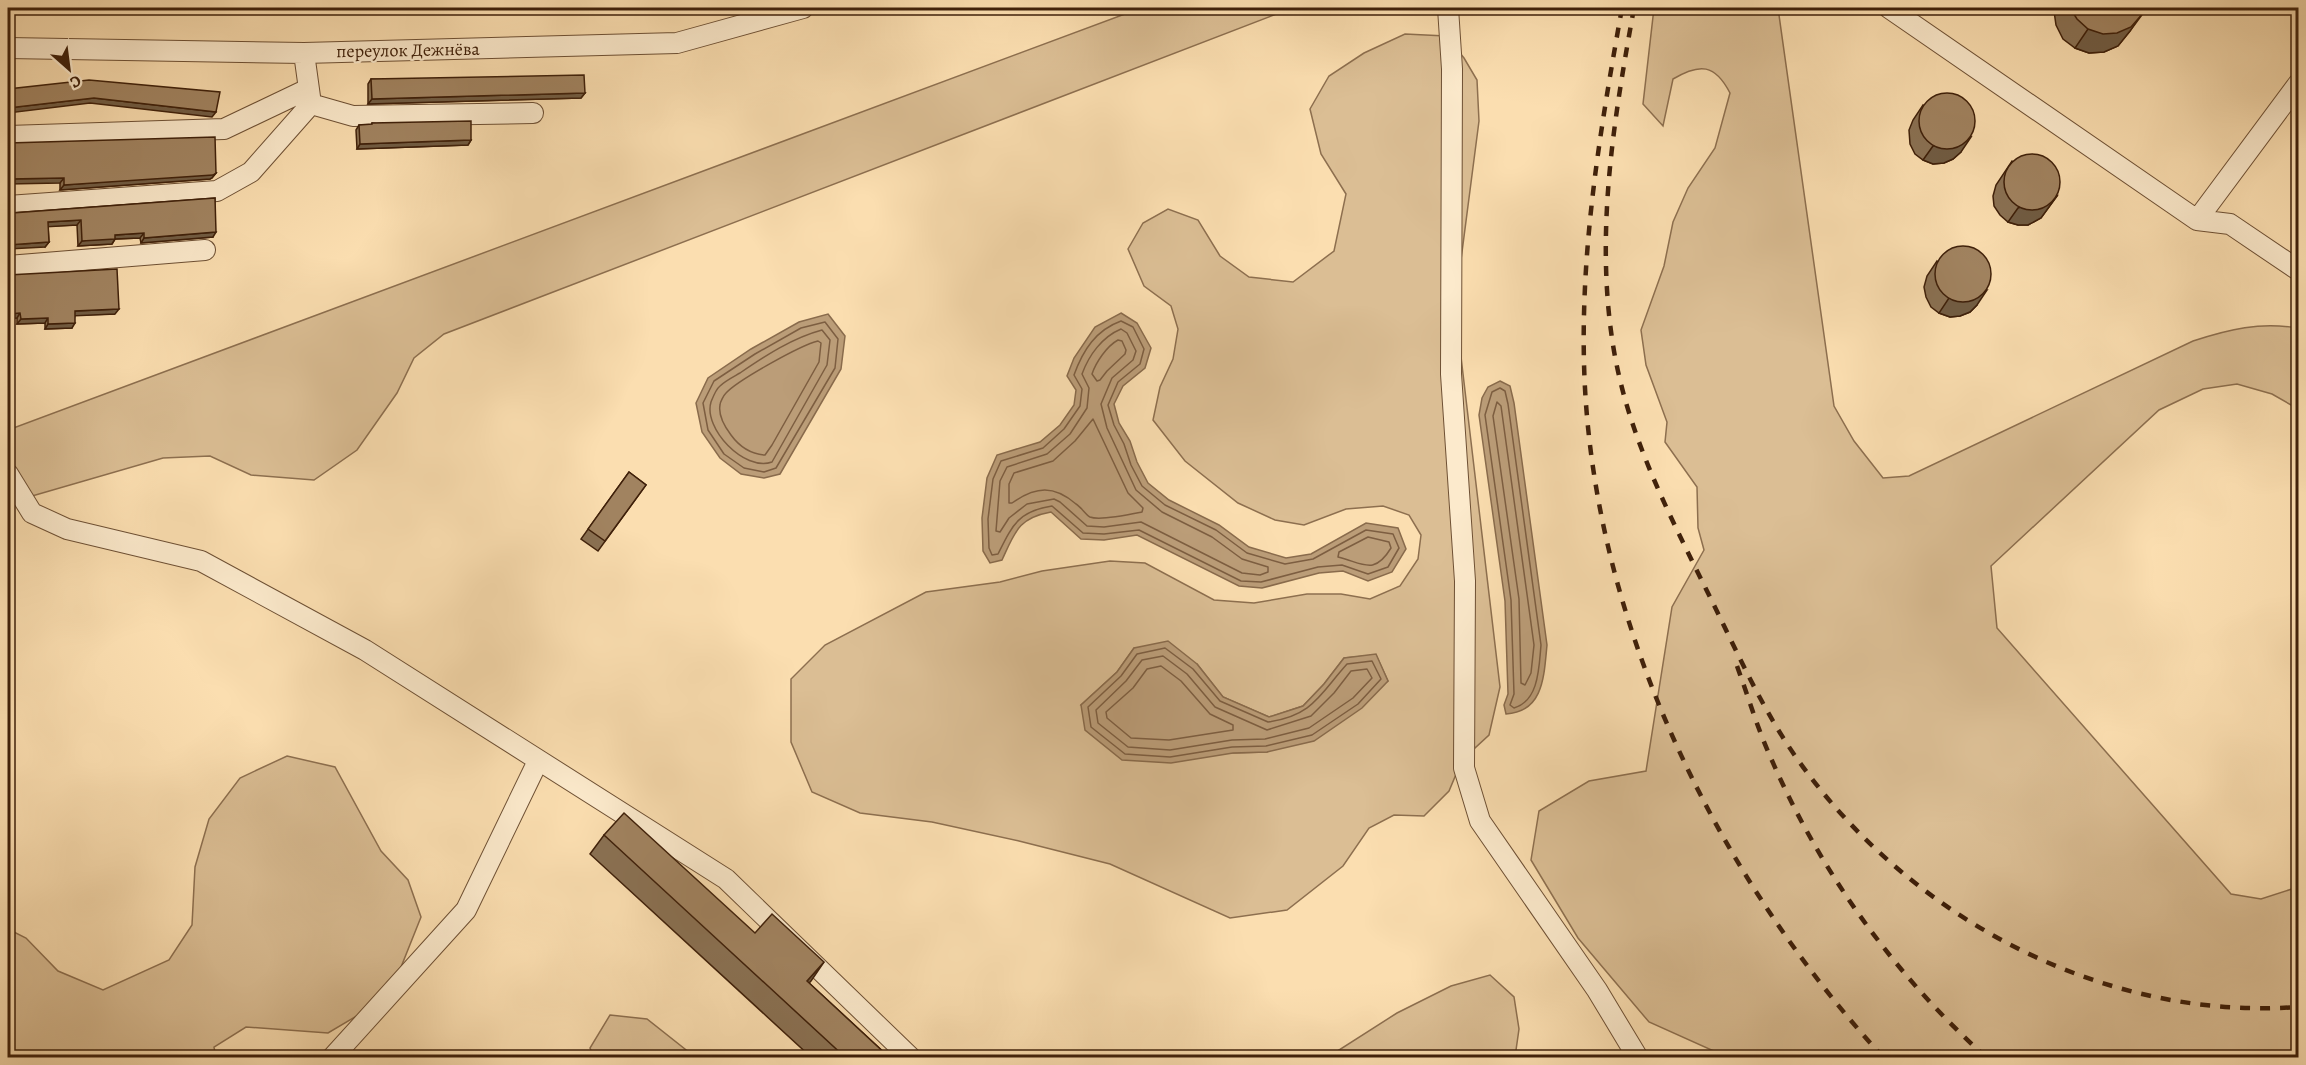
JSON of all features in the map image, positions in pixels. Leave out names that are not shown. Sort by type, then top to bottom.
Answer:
[{"type":"street","name":"переулок Дежнёва","points":[[8,48],[304,53],[677,43],[802,8]]},
{"type":"street","points":[[1448,8],[1452,69],[1451,374],[1465,581],[1464,768],[1480,821],[1597,990],[1638,1058]]},
{"type":"street","points":[[1889,8],[2197,220],[2230,224],[2298,270]]},
{"type":"street","points":[[8,206],[217,191],[252,172],[309,97],[304,53]]},
{"type":"street","points":[[2197,220],[2298,84]]},
{"type":"street","points":[[8,136],[224,129],[309,97],[353,116],[533,113]]},
{"type":"street","points":[[8,266],[205,250]]},
{"type":"street","points":[[8,474],[32,513],[67,529],[201,561],[365,650],[726,879],[911,1058]]},
{"type":"street","points":[[332,1058],[466,910],[538,761]]},
{"type":"shaded area","points":[[1141,8],[1292,8],[444,334],[414,358],[397,393],[357,450],[314,480],[251,475],[210,456],[163,458],[8,503],[8,430]]},
{"type":"shaded area","points":[[1654,8],[1778,8],[1834,406],[1854,441],[1883,478],[1909,476],[2193,341],[2257,326],[2298,328],[2298,409],[2272,394],[2237,384],[2203,389],[2159,410],[1991,566],[1997,628],[2231,894],[2261,899],[2298,887],[2298,1057],[1727,1057],[1649,1022],[1578,938],[1531,860],[1539,811],[1589,781],[1646,771],[1672,607],[1704,550],[1698,528],[1697,487],[1665,442],[1667,422],[1646,365],[1641,330],[1664,266],[1673,222],[1688,188],[1715,148],[1730,93],[1719,76],[1706,69],[1691,70],[1673,79],[1663,126],[1643,104]]},
{"type":"shaded area","points":[[1405,34],[1446,36],[1464,58],[1477,80],[1479,121],[1455,306],[1500,687],[1489,735],[1462,760],[1449,791],[1424,816],[1394,815],[1369,828],[1343,866],[1287,910],[1230,918],[1110,864],[932,822],[860,813],[812,792],[791,742],[791,679],[825,645],[926,592],[1000,582],[1042,571],[1110,561],[1145,563],[1214,600],[1254,603],[1307,594],[1341,594],[1370,599],[1400,586],[1418,559],[1421,535],[1409,515],[1383,506],[1346,509],[1304,525],[1275,520],[1238,503],[1185,461],[1153,420],[1160,387],[1173,359],[1178,329],[1171,306],[1144,286],[1128,249],[1143,223],[1168,209],[1198,220],[1220,256],[1249,277],[1293,282],[1334,251],[1346,194],[1321,154],[1310,109],[1329,76],[1364,53]],"holes":[[[1134,648],[1197,664],[1223,697],[1269,717],[1303,706],[1344,658],[1376,655],[1388,681],[1267,752],[1233,753],[1081,705],[1117,672]]]},
{"type":"shaded area","points":[[287,756],[335,767],[381,851],[408,880],[421,917],[399,972],[360,1014],[328,1033],[246,1027],[214,1047],[216,1058],[8,1057],[8,929],[26,938],[58,971],[103,990],[169,960],[192,925],[195,867],[209,819],[240,778]]},
{"type":"shaded area","points":[[1490,975],[1514,997],[1519,1029],[1515,1057],[1328,1057],[1397,1013],[1451,986]]},
{"type":"shaded area","points":[[610,1015],[647,1019],[695,1057],[594,1057],[590,1048]]},
{"type":"water","points":[[1121,313],[1137,323],[1151,348],[1145,368],[1123,386],[1114,404],[1119,423],[1130,441],[1137,462],[1148,483],[1169,500],[1219,525],[1249,547],[1286,558],[1311,554],[1366,523],[1398,528],[1406,549],[1392,572],[1368,581],[1343,571],[1319,573],[1262,588],[1239,586],[1137,535],[1104,540],[1081,539],[1051,512],[1024,522],[1002,560],[990,563],[983,551],[982,518],[987,478],[997,455],[1040,442],[1060,425],[1074,405],[1076,390],[1067,376],[1074,358],[1095,327]]},
{"type":"water","points":[[828,314],[845,336],[841,369],[780,474],[764,478],[741,474],[720,458],[702,432],[696,403],[708,378],[751,349],[799,322]]},
{"type":"water","points":[[1500,381],[1510,386],[1514,403],[1547,645],[1543,679],[1535,699],[1519,712],[1506,714],[1504,705],[1508,694],[1505,601],[1479,415],[1482,398],[1488,387]]},
{"type":"water","points":[[1168,641],[1197,664],[1223,697],[1269,717],[1303,706],[1344,658],[1376,654],[1388,681],[1362,708],[1314,741],[1267,752],[1233,753],[1171,763],[1122,760],[1085,730],[1081,705],[1117,672],[1134,648]]},
{"type":"building","points":[[2070,8],[2145,8],[2131,27],[2117,33],[2103,34],[2088,29],[2077,19]]},
{"type":"building","points":[[584,75],[585,93],[372,99],[371,79]]},
{"type":"building","points":[[89,80],[220,92],[216,112],[94,98],[8,108],[8,89]]},
{"type":"building","points":[[1941,93],[1953,93],[1963,97],[1971,105],[1975,121],[1971,137],[1963,145],[1953,149],[1941,149],[1931,145],[1923,137],[1919,127],[1919,115],[1923,105],[1931,97]]},
{"type":"building","points":[[471,121],[471,140],[360,144],[359,125]]},
{"type":"building","points":[[215,137],[216,173],[213,175],[64,185],[64,178],[8,179],[8,143]]},
{"type":"building","points":[[2026,154],[2038,154],[2048,158],[2056,166],[2060,182],[2056,198],[2048,206],[2038,210],[2026,210],[2016,206],[2008,198],[2004,188],[2004,176],[2008,166],[2016,158]]},
{"type":"building","points":[[215,198],[216,232],[144,238],[144,233],[115,235],[115,239],[82,241],[81,220],[48,222],[49,242],[8,245],[8,212]]},
{"type":"building","points":[[1957,246],[1969,246],[1979,250],[1987,258],[1991,274],[1987,290],[1979,298],[1969,302],[1957,302],[1947,298],[1939,290],[1935,280],[1935,268],[1939,258],[1947,250]]},
{"type":"building","points":[[117,269],[119,309],[75,311],[75,323],[48,324],[48,318],[21,319],[20,313],[8,314],[8,275]]},
{"type":"building","points":[[629,472],[646,485],[605,541],[588,529]]},
{"type":"building","points":[[624,813],[755,933],[772,914],[824,962],[807,981],[890,1058],[846,1058],[604,835]]},
{"type":"railway","points":[[1622,8],[1594,184],[1584,318],[1584,363],[1592,458],[1610,552],[1637,646],[1672,736],[1716,824],[1766,907],[1823,986],[1884,1058]]},
{"type":"railway","points":[[1634,8],[1614,133],[1606,218],[1608,303],[1619,378],[1638,440],[1677,530],[1749,677],[1772,720],[1798,760],[1844,817],[1896,867],[1954,911],[2017,948],[2084,977],[2153,997],[2225,1007],[2298,1007]]},
{"type":"railway","points":[[1737,666],[1770,756],[1812,840],[1836,880],[1890,956],[1953,1026],[1987,1058]]}]
